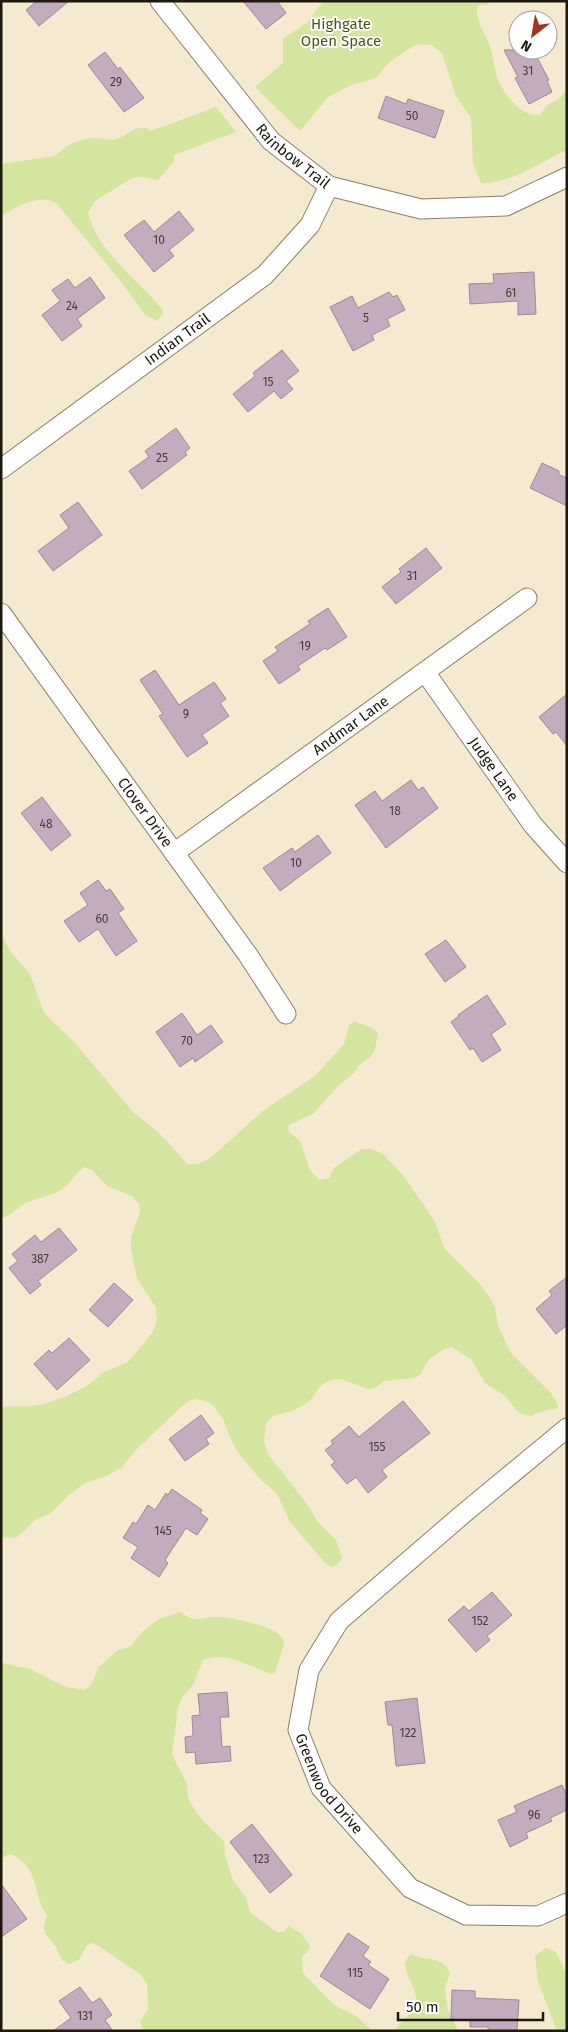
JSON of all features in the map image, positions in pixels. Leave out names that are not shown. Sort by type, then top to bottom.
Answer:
[{"type":"street","name":"Rainbow Trail","points":[[160,1],[270,141],[329,186],[422,209],[506,206],[567,177]]},
{"type":"street","name":"Indian Trail","points":[[1,468],[265,275],[310,225],[329,186]]},
{"type":"street","name":"Andmar Lane","points":[[174,853],[527,598]]},
{"type":"street","name":"Clover Drive","points":[[1,613],[248,955],[286,1014]]},
{"type":"street","name":"Judge Lane","points":[[425,672],[533,825],[567,863]]},
{"type":"street","name":"Greenwood Drive","points":[[567,1428],[463,1514],[339,1622],[309,1670],[298,1730],[321,1788],[410,1888],[466,1915],[538,1916],[567,1903]]},
{"type":"green space","name":"Highgate Open Space","points":[[323,1],[491,1],[486,5],[477,7],[477,12],[489,43],[497,77],[503,90],[520,109],[534,115],[541,114],[547,105],[559,99],[567,89],[567,150],[515,176],[504,180],[481,183],[473,164],[471,118],[456,96],[442,53],[431,45],[421,44],[415,45],[389,62],[376,78],[351,85],[328,97],[300,131],[255,87],[283,63],[283,39],[308,22]]},
{"type":"green space","points":[[216,107],[236,132],[174,155],[174,161],[158,180],[141,177],[132,178],[95,201],[88,213],[93,228],[110,253],[162,309],[163,313],[158,321],[146,316],[119,279],[56,203],[43,199],[36,200],[21,205],[1,216],[1,164],[55,156],[68,146],[85,139],[113,140],[137,128],[145,128],[151,131]]},
{"type":"green space","points":[[1,933],[10,951],[30,974],[43,1010],[49,1018],[74,1042],[135,1114],[163,1137],[187,1164],[198,1164],[209,1159],[264,1110],[315,1076],[344,1044],[349,1026],[354,1021],[372,1028],[378,1033],[372,1055],[337,1087],[313,1114],[289,1125],[288,1131],[300,1141],[310,1170],[319,1180],[329,1178],[334,1168],[362,1149],[372,1149],[384,1155],[402,1174],[428,1211],[436,1224],[444,1248],[479,1283],[490,1298],[495,1307],[498,1326],[511,1353],[551,1393],[558,1404],[558,1408],[531,1416],[524,1415],[517,1411],[505,1396],[485,1383],[471,1359],[451,1347],[429,1359],[420,1375],[414,1378],[384,1381],[375,1388],[368,1389],[341,1379],[330,1380],[320,1386],[310,1401],[292,1411],[273,1416],[266,1423],[264,1441],[268,1454],[310,1508],[317,1521],[336,1540],[342,1558],[338,1564],[332,1567],[326,1564],[290,1522],[277,1494],[260,1479],[237,1451],[223,1419],[213,1405],[206,1401],[195,1399],[181,1407],[136,1450],[121,1468],[106,1476],[85,1483],[70,1494],[51,1513],[34,1521],[16,1538],[1,1537],[1,1407],[25,1407],[45,1404],[67,1396],[90,1384],[102,1373],[128,1362],[152,1333],[157,1319],[156,1308],[137,1278],[131,1249],[131,1237],[140,1212],[139,1204],[132,1196],[107,1186],[92,1170],[85,1167],[59,1191],[24,1204],[11,1214],[1,1218]]},
{"type":"green space","points":[[180,1612],[194,1619],[224,1617],[266,1627],[281,1637],[284,1642],[276,1670],[272,1674],[229,1658],[212,1657],[203,1660],[193,1685],[182,1698],[178,1708],[172,1755],[187,1784],[188,1798],[193,1807],[203,1821],[224,1841],[225,1855],[233,1881],[246,1897],[250,1912],[278,1933],[285,1931],[289,1926],[301,1933],[310,1946],[302,1957],[303,1973],[334,2005],[356,2016],[373,2031],[143,2031],[140,2022],[148,2009],[147,1984],[141,1975],[94,1943],[87,1945],[79,1960],[69,1964],[62,1960],[56,1947],[45,1933],[44,1926],[47,1916],[41,1904],[31,1872],[23,1862],[13,1855],[8,1855],[1,1859],[1,1663],[30,1669],[66,1687],[85,1690],[91,1685],[99,1667],[118,1650],[130,1647],[144,1630],[159,1619]]},
{"type":"green space","points":[[546,1948],[556,1952],[567,1975],[567,2031],[557,2031],[538,1981],[535,1956]]},
{"type":"green space","points":[[411,1954],[438,1961],[450,1973],[445,1989],[447,2007],[458,2031],[394,2031],[416,2002],[415,1992],[405,1964]]},
{"type":"building","points":[[37,1],[69,1],[39,26],[26,10]]},
{"type":"building","points":[[243,1],[277,1],[286,13],[266,29]]},
{"type":"building","points":[[105,52],[118,69],[120,67],[144,98],[124,112],[88,65]]},
{"type":"building","points":[[509,60],[538,60],[549,80],[547,81],[552,92],[529,104],[515,78],[518,77]]},
{"type":"building","points":[[386,96],[406,104],[408,99],[444,111],[435,138],[378,118]]},
{"type":"building","points":[[179,211],[194,230],[169,250],[174,256],[154,272],[124,235],[144,220],[154,232]]},
{"type":"building","points":[[534,272],[536,314],[518,315],[518,301],[470,304],[469,284],[494,283],[493,274]]},
{"type":"building","points":[[90,277],[105,298],[77,319],[82,326],[62,341],[42,315],[60,301],[52,290],[68,279],[75,288]]},
{"type":"building","points":[[389,292],[393,297],[397,295],[405,310],[387,319],[390,326],[372,335],[374,340],[353,351],[330,307],[352,296],[358,308]]},
{"type":"building","points":[[282,350],[299,371],[286,381],[293,389],[281,399],[274,391],[248,412],[233,394],[255,376],[253,373]]},
{"type":"building","points":[[176,428],[190,448],[185,452],[187,455],[142,489],[129,471],[149,457],[145,451]]},
{"type":"building","points":[[542,463],[559,471],[559,475],[567,478],[567,506],[530,488]]},
{"type":"building","points":[[78,502],[102,535],[53,571],[38,551],[69,528],[60,515]]},
{"type":"building","points":[[426,548],[442,568],[396,604],[382,587],[401,572],[399,569]]},
{"type":"building","points":[[328,608],[347,637],[327,650],[325,648],[298,666],[300,670],[279,684],[263,661],[278,651],[275,647],[310,624],[308,621]]},
{"type":"building","points":[[155,670],[179,705],[214,682],[226,699],[220,703],[229,716],[202,735],[208,743],[187,757],[159,716],[163,714],[140,680]]},
{"type":"building","points":[[567,694],[567,746],[556,732],[553,734],[539,717]]},
{"type":"building","points":[[411,780],[418,790],[423,787],[438,808],[386,848],[355,805],[375,791],[382,801]]},
{"type":"building","points":[[42,797],[71,835],[51,851],[21,813]]},
{"type":"building","points":[[318,835],[331,853],[280,891],[263,868],[292,848],[295,852]]},
{"type":"building","points":[[98,880],[106,891],[110,889],[124,909],[118,913],[137,941],[116,956],[98,929],[79,942],[64,921],[88,905],[80,893]]},
{"type":"building","points":[[446,940],[466,967],[445,982],[425,954]]},
{"type":"building","points":[[487,995],[506,1024],[491,1034],[501,1050],[482,1062],[473,1048],[470,1050],[451,1022]]},
{"type":"building","points":[[182,1013],[197,1035],[211,1025],[223,1042],[195,1062],[193,1058],[180,1067],[156,1032]]},
{"type":"building","points":[[59,1228],[77,1250],[38,1281],[41,1285],[30,1294],[9,1268],[18,1261],[12,1254],[35,1235],[41,1242]]},
{"type":"building","points":[[567,1277],[567,1325],[556,1334],[536,1309],[552,1295],[549,1291]]},
{"type":"building","points":[[114,1283],[133,1300],[108,1327],[89,1310]]},
{"type":"building","points":[[69,1338],[90,1360],[57,1390],[34,1364],[49,1350],[52,1353]]},
{"type":"building","points":[[403,1401],[430,1433],[382,1470],[387,1477],[368,1493],[356,1477],[347,1484],[331,1465],[335,1462],[325,1450],[333,1444],[331,1441],[349,1426],[359,1437]]},
{"type":"building","points":[[201,1415],[214,1433],[206,1439],[209,1444],[185,1461],[169,1439]]},
{"type":"building","points":[[172,1489],[202,1510],[200,1513],[208,1519],[197,1535],[186,1528],[165,1560],[168,1563],[159,1577],[131,1558],[138,1547],[123,1538],[133,1522],[136,1524],[148,1505],[155,1510],[166,1493],[168,1495]]},
{"type":"building","points":[[492,1592],[512,1615],[487,1636],[490,1640],[476,1652],[448,1620],[464,1606],[469,1611]]},
{"type":"building","points":[[227,1692],[229,1717],[220,1717],[222,1747],[230,1746],[231,1761],[196,1764],[195,1752],[186,1753],[185,1737],[193,1736],[192,1716],[200,1715],[198,1694]]},
{"type":"building","points":[[417,1698],[425,1763],[396,1766],[392,1725],[388,1725],[385,1702]]},
{"type":"building","points":[[562,1785],[567,1796],[567,1810],[550,1818],[552,1821],[526,1833],[528,1838],[510,1847],[498,1820],[517,1812],[514,1806]]},
{"type":"building","points":[[252,1824],[292,1875],[270,1893],[230,1842]]},
{"type":"building","points":[[1,1884],[27,1919],[1,1937]]},
{"type":"building","points":[[348,1933],[369,1947],[363,1956],[371,1962],[368,1965],[389,1979],[370,2009],[320,1976]]},
{"type":"building","points":[[80,1987],[92,2003],[100,1998],[112,2015],[105,2020],[113,2031],[53,2031],[71,2018],[59,2001]]},
{"type":"building","points":[[452,1990],[475,1991],[475,1998],[519,2000],[517,2031],[488,2031],[488,2027],[470,2027],[470,2020],[451,2019]]}]
